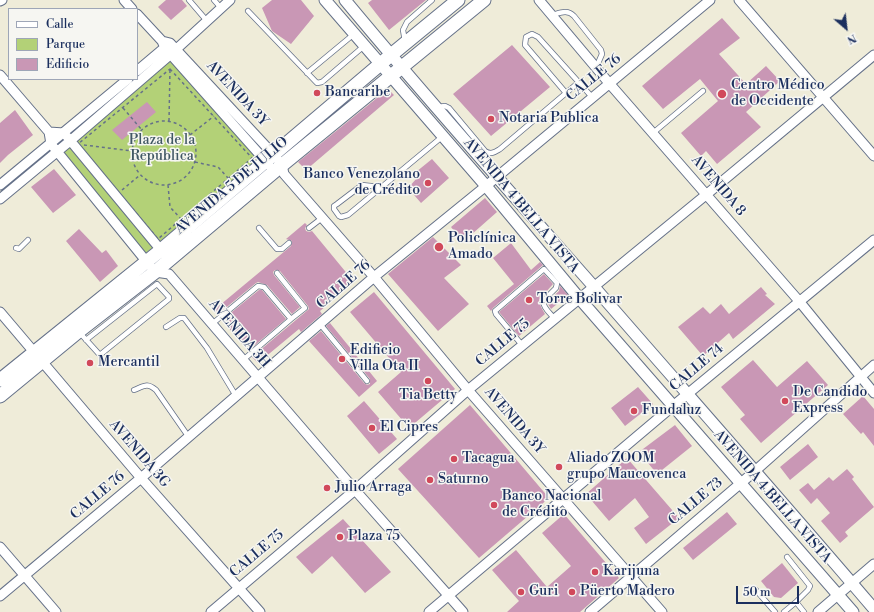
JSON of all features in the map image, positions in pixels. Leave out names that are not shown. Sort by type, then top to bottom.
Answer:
[{"type":"main road","name":"AVENIDA 5 DE JULIO","points":[[0,380],[38,357],[83,336],[276,165],[380,64],[458,0]]},
{"type":"main road","name":"AVENIDA 5 DE JULIO","points":[[0,396],[38,357],[146,262],[391,77],[484,0]]},
{"type":"street","points":[[124,0],[131,8]]},
{"type":"street","points":[[138,70],[207,21],[230,0]]},
{"type":"street","name":"AVENIDA 4 BELLA VISTA","points":[[325,0],[486,186],[579,298],[853,612]]},
{"type":"street","name":"AVENIDA 4 BELLA VISTA","points":[[346,0],[436,108],[755,471],[874,609]]},
{"type":"street","name":"AVENIDA 8","points":[[539,0],[596,68],[799,301],[874,393]]},
{"type":"street","name":"CALLE 76","points":[[0,596],[141,478],[374,277],[710,0]]},
{"type":"street","points":[[739,0],[874,156]]},
{"type":"street","name":"AVENIDA 3Y","points":[[138,15],[169,47],[219,109],[276,165],[374,277],[468,390],[662,612]]},
{"type":"street","points":[[138,78],[169,47]]},
{"type":"street","name":"CALLE 75","points":[[211,612],[355,490],[468,390],[874,55]]},
{"type":"street","points":[[0,76],[49,132],[51,144],[146,262],[155,272],[169,274],[169,260],[74,142],[64,133],[49,132]]},
{"type":"street","points":[[0,185],[127,80]]},
{"type":"street","points":[[0,199],[57,152],[74,142],[136,80]]},
{"type":"street","name":"CALLE 74","points":[[429,612],[673,406],[874,240]]},
{"type":"street","name":"AVENIDA 3H","points":[[169,274],[355,490],[463,612]]},
{"type":"street","name":"AVENIDA 3G","points":[[0,312],[141,478],[260,612]]},
{"type":"street","name":"CALLE 73","points":[[590,612],[755,471],[874,365]]},
{"type":"street","points":[[0,546],[56,612]]},
{"type":"street","points":[[818,612],[874,564]]},
{"type":"lane","points":[[189,0],[207,21]]},
{"type":"lane","points":[[214,0],[221,8]]},
{"type":"lane","points":[[405,44],[403,30],[407,22],[432,0]]},
{"type":"lane","points":[[248,11],[317,83],[320,83],[364,46]]},
{"type":"lane","points":[[552,15],[568,12],[574,16],[601,50],[602,54],[596,68]]},
{"type":"lane","points":[[306,73],[354,34]]},
{"type":"lane","points":[[566,93],[526,47],[524,42],[528,36],[532,34],[538,37],[592,97]]},
{"type":"lane","points":[[436,108],[445,106],[449,108],[485,151],[491,153],[500,148],[579,82]]},
{"type":"lane","points":[[653,133],[703,91]]},
{"type":"lane","points":[[380,188],[362,185],[334,206],[334,209],[341,217],[348,215],[443,136]]},
{"type":"lane","points":[[310,228],[322,218]]},
{"type":"lane","points":[[259,228],[276,249],[282,249],[289,243]]},
{"type":"lane","points":[[16,248],[19,249],[28,240]]},
{"type":"lane","points":[[522,346],[495,311],[544,269],[557,283],[556,288],[544,300],[543,303],[554,318]]},
{"type":"lane","points":[[242,360],[305,308],[277,273]]},
{"type":"lane","points":[[156,284],[169,297],[169,299],[103,354],[99,354],[83,336],[156,284]]},
{"type":"lane","points":[[212,324],[258,286],[264,287],[291,319]]},
{"type":"lane","points":[[166,327],[180,318],[184,318],[207,348],[236,396]]},
{"type":"lane","points":[[320,324],[367,381]]},
{"type":"lane","points":[[134,390],[147,385],[156,390],[188,436]]},
{"type":"lane","points":[[784,612],[808,590],[810,586],[787,557]]},
{"type":"lane","points":[[755,589],[775,612]]},
{"type":"lane","points":[[796,602],[804,612]]},
{"type":"path","points":[[74,142],[158,240],[252,158],[219,109],[170,69]]},
{"type":"path","points":[[74,142],[123,108],[170,69]]},
{"type":"path","points":[[169,122],[170,69]]},
{"type":"path","points":[[123,108],[142,130]]},
{"type":"path","points":[[190,135],[219,109]]},
{"type":"path","points":[[160,121],[169,122],[178,124],[190,135],[196,153],[194,162],[191,170],[185,177],[177,182],[168,185],[155,184],[140,175],[135,168],[132,160],[132,151],[135,139],[142,130],[150,124],[160,121]]},
{"type":"path","points":[[74,142],[132,151]]},
{"type":"path","points":[[194,162],[218,167],[228,178]]},
{"type":"path","points":[[119,193],[140,175]]},
{"type":"path","points":[[168,185],[170,207],[181,219]]},
{"type":"green space","name":"Plaza de la República","points":[[171,50],[268,152],[140,258],[53,150],[136,80],[138,80],[138,78]]},
{"type":"building","points":[[166,0],[182,0],[187,6],[171,20],[158,7]]},
{"type":"building","points":[[272,0],[301,0],[314,16],[291,44],[272,31],[262,8]]},
{"type":"building","points":[[372,0],[426,0],[389,30],[368,3]]},
{"type":"building","name":"Centro Médico de Occidente","points":[[722,18],[740,38],[719,54],[746,84],[766,66],[780,81],[746,112],[761,127],[717,164],[706,151],[701,156],[681,133],[718,101],[700,79],[663,109],[642,86]]},
{"type":"building","points":[[512,45],[550,87],[491,136],[453,94]]},
{"type":"building","points":[[388,89],[394,95],[306,170],[298,162]]},
{"type":"building","points":[[147,102],[156,112],[122,140],[112,130]]},
{"type":"building","points":[[15,110],[33,135],[0,163],[0,123]]},
{"type":"building","name":"Banco Venezolano de Crédito","points":[[432,159],[449,178],[421,203],[408,188],[417,178],[416,172]]},
{"type":"building","points":[[54,169],[76,195],[53,213],[31,187]]},
{"type":"building","points":[[485,198],[497,212],[463,242],[451,227]]},
{"type":"building","points":[[305,223],[307,225],[305,228],[306,231],[312,231],[354,282],[320,311],[322,314],[301,332],[299,329],[258,363],[252,357],[309,309],[280,271],[275,270],[273,272],[274,275],[300,307],[292,314],[267,285],[258,282],[217,315],[214,310],[291,246],[292,241],[286,239]]},
{"type":"building","points":[[79,229],[102,253],[106,250],[118,266],[100,282],[66,241]]},
{"type":"building","points":[[433,237],[461,265],[444,278],[469,304],[438,331],[388,274]]},
{"type":"building","points":[[511,243],[531,270],[540,262],[543,265],[491,311],[487,306],[514,284],[493,258]]},
{"type":"building","points":[[544,274],[553,284],[539,300],[545,314],[519,336],[499,312]]},
{"type":"building","points":[[560,286],[568,295],[551,309],[547,302],[559,291]]},
{"type":"building","points":[[761,287],[767,294],[765,295],[775,304],[733,339],[729,333],[703,356],[678,327],[703,307],[710,314],[721,304],[729,314]]},
{"type":"building","points":[[259,290],[262,290],[286,319],[248,351],[222,320]]},
{"type":"building","points":[[374,292],[455,389],[409,428],[378,392],[401,372],[350,312]]},
{"type":"building","name":"Edificio Villa Ota II","points":[[330,323],[377,381],[359,397],[309,341],[321,331],[364,383],[367,385],[370,384],[370,379],[326,326]]},
{"type":"building","name":"De Candido Express","points":[[753,360],[777,387],[807,361],[828,385],[761,443],[740,419],[745,415],[721,387]]},
{"type":"building","points":[[638,387],[653,404],[625,426],[611,408]]},
{"type":"building","points":[[863,396],[874,409],[874,446],[863,432],[861,434],[843,414]]},
{"type":"building","name":"El Cipres","points":[[364,401],[397,439],[379,454],[347,416]]},
{"type":"building","points":[[470,405],[549,498],[479,558],[398,469]]},
{"type":"building","points":[[675,425],[692,446],[657,474],[639,452]]},
{"type":"building","points":[[808,444],[818,457],[790,480],[780,467]]},
{"type":"building","points":[[627,458],[679,518],[646,544],[634,528],[649,517],[635,498],[609,521],[586,494]]},
{"type":"building","points":[[847,469],[854,477],[852,479],[874,507],[845,532],[848,536],[840,543],[821,521],[830,513],[817,498],[811,504],[799,490],[808,483],[814,490],[829,477],[833,481]]},
{"type":"building","points":[[727,512],[737,524],[693,560],[683,548]]},
{"type":"building","points":[[564,514],[619,578],[580,612],[507,612],[519,601],[492,570],[516,550],[547,587],[571,566],[542,533]]},
{"type":"building","name":"Plaza 75","points":[[343,519],[391,572],[365,593],[332,556],[312,574],[296,557]]},
{"type":"building","points":[[782,563],[798,583],[781,598],[774,597],[761,581]]},
{"type":"place","name":"Bancaribe","points":[[317,93]]},
{"type":"place","name":"Centro Médico de Occidente","points":[[722,94]]},
{"type":"place","name":"Notaria Publica","points":[[491,119]]},
{"type":"place","name":"Banco Venezolano de Crédito","points":[[428,183]]},
{"type":"place","name":"Policlínica Amado","points":[[439,247]]},
{"type":"place","name":"Torre Bolivar","points":[[529,300]]},
{"type":"place","name":"Edificio Villa Ota II","points":[[342,359]]},
{"type":"place","name":"Mercantil","points":[[90,363]]},
{"type":"place","name":"Tia Betty","points":[[428,381]]},
{"type":"place","name":"De Candido Express","points":[[785,401]]},
{"type":"place","name":"Fundaluz","points":[[634,411]]},
{"type":"place","name":"El Cipres","points":[[372,428]]},
{"type":"place","name":"Tacagua","points":[[454,459]]},
{"type":"place","name":"Aliado ZOOM grupo Maucovenca","points":[[559,467]]},
{"type":"place","name":"Saturno","points":[[430,480]]},
{"type":"place","name":"Julio Arraga","points":[[327,488]]},
{"type":"place","name":"Banco Nacional de Crédito","points":[[494,505]]},
{"type":"place","name":"Plaza 75","points":[[340,537]]},
{"type":"place","name":"Karijuna","points":[[595,572]]},
{"type":"place","name":"Guri","points":[[521,592]]},
{"type":"place","name":"Püerto Madero","points":[[572,592]]}]
